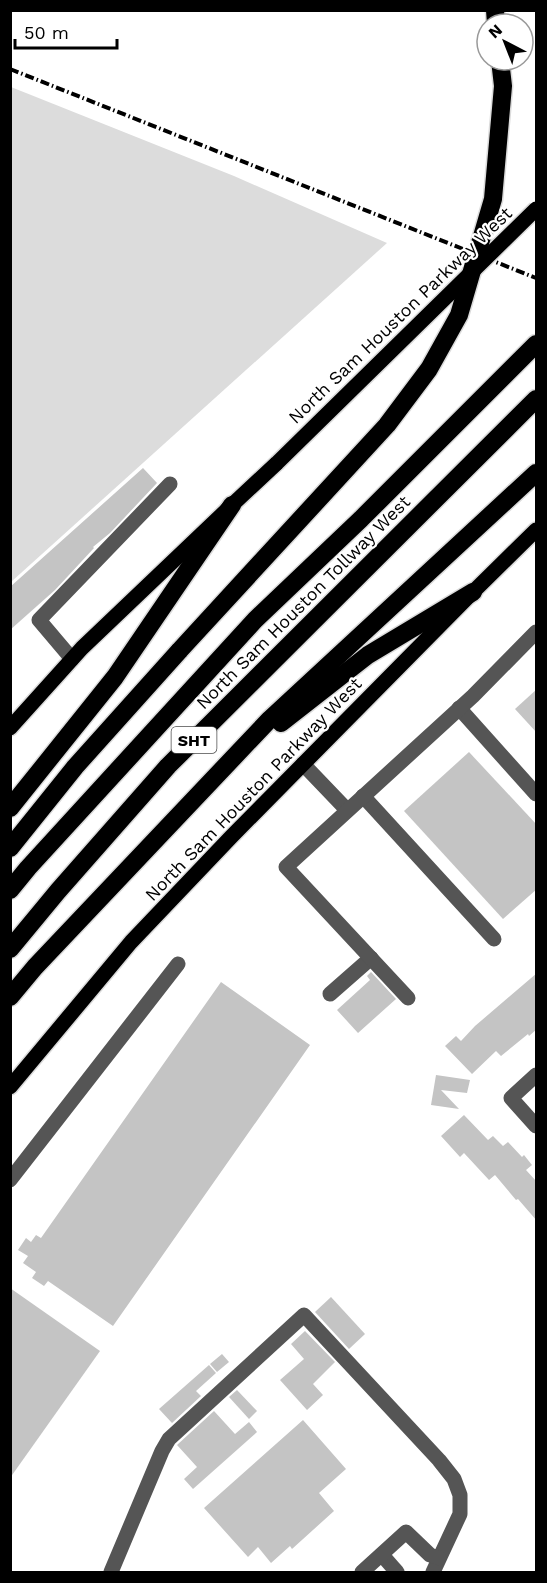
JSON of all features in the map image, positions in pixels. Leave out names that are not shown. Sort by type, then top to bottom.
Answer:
[{"type":"highway","points":[[10,848],[75,767],[387,425],[429,369],[459,315],[493,199],[503,86],[501,72]]},
{"type":"highway","name":"North Sam Houston Tollway West","points":[[10,890],[255,620],[361,519],[537,344]]},
{"type":"highway","name":"North Sam Houston Tollway West","points":[[10,948],[168,766],[537,399]]},
{"type":"highway","points":[[10,997],[35,967],[270,719],[537,473]]},
{"type":"highway","points":[[10,808],[115,677],[232,505]]},
{"type":"highway","points":[[10,1007],[277,726],[368,654],[474,591]]},
{"type":"main road","name":"North Sam Houston Parkway West","points":[[10,728],[72,659],[277,464],[537,209]]},
{"type":"main road","name":"North Sam Houston Parkway West","points":[[10,1087],[131,942],[303,764],[537,530]]},
{"type":"street","points":[[72,659],[39,620],[171,484]]},
{"type":"street","points":[[408,998],[286,867],[459,708],[537,632]]},
{"type":"street","points":[[459,708],[537,794]]},
{"type":"street","points":[[303,764],[347,810]]},
{"type":"street","points":[[363,796],[494,939]]},
{"type":"street","points":[[330,994],[371,958]]},
{"type":"street","points":[[10,1180],[178,964]]},
{"type":"street","points":[[537,1075],[511,1098],[537,1126]]},
{"type":"street","points":[[111,1572],[162,1450],[169,1439],[304,1315],[440,1460],[454,1479],[460,1495],[460,1514],[433,1572]]},
{"type":"street","points":[[362,1572],[406,1532],[430,1555],[440,1558]]},
{"type":"street","points":[[382,1555],[397,1572]]},
{"type":"shaded area","points":[[11,87],[234,176],[387,243],[11,582]]},
{"type":"building","points":[[143,468],[157,483],[110,533],[93,547],[55,590],[10,630],[10,587]]},
{"type":"building","points":[[537,689],[537,733],[515,709]]},
{"type":"building","points":[[469,752],[537,825],[537,889],[503,919],[404,811]]},
{"type":"building","points":[[371,972],[396,999],[358,1033],[337,1010],[370,980],[367,976]]},
{"type":"building","points":[[537,973],[537,1029],[501,1056],[496,1051],[472,1074],[445,1046],[456,1036],[461,1041],[475,1026]]},
{"type":"building","points":[[221,982],[310,1045],[113,1326],[48,1281],[44,1286],[32,1278],[36,1272],[23,1263],[28,1256],[18,1250],[26,1238],[31,1242],[36,1235],[41,1238]]},
{"type":"building","points":[[436,1075],[470,1080],[467,1093],[441,1090],[459,1109],[431,1105]]},
{"type":"building","points":[[464,1115],[488,1140],[493,1136],[503,1146],[508,1142],[532,1165],[526,1170],[537,1182],[537,1221],[495,1175],[489,1180],[464,1153],[460,1157],[441,1136]]},
{"type":"building","points":[[10,1288],[100,1351],[10,1478]]},
{"type":"building","points":[[331,1297],[365,1334],[349,1349],[315,1312]]},
{"type":"building","points":[[305,1331],[335,1362],[313,1384],[323,1395],[307,1410],[280,1380],[304,1359],[291,1344]]},
{"type":"building","points":[[222,1354],[229,1362],[217,1372],[210,1364]]},
{"type":"building","points":[[209,1365],[216,1373],[196,1391],[201,1396],[172,1423],[159,1409]]},
{"type":"building","points":[[237,1390],[257,1411],[249,1419],[229,1397]]},
{"type":"building","points":[[214,1411],[235,1434],[249,1422],[257,1432],[193,1489],[184,1479],[197,1467],[177,1445]]},
{"type":"building","points":[[303,1420],[346,1469],[319,1493],[334,1511],[292,1549],[290,1546],[271,1563],[258,1547],[248,1557],[204,1508]]},
{"type":"railway","points":[[10,69],[536,278]]}]
